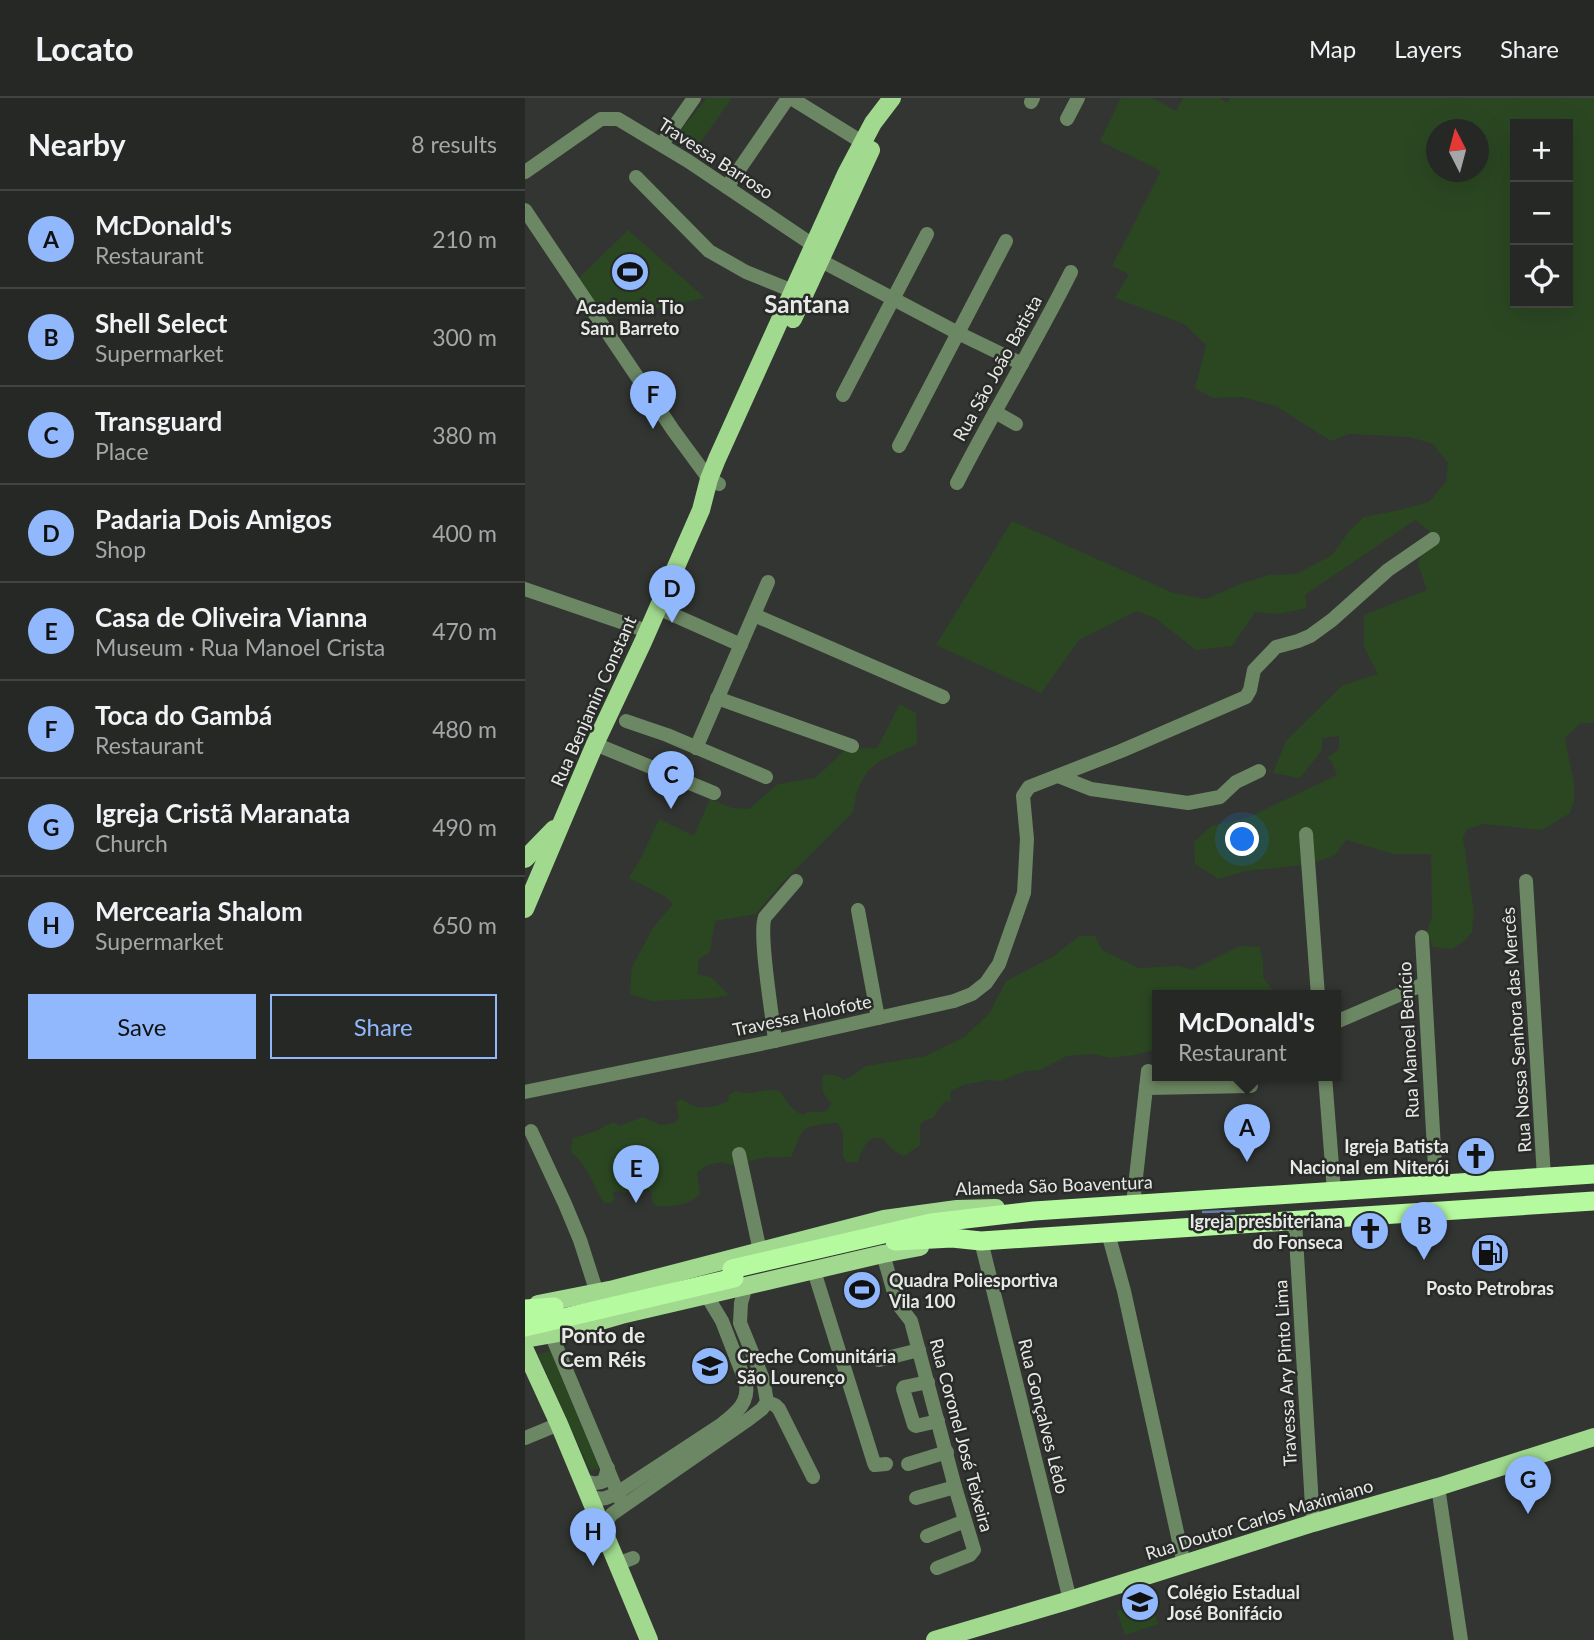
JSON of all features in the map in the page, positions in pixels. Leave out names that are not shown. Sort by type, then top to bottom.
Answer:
[{"type":"highway","name":"Alameda São Boaventura","points":[[1034,1211],[1594,1174]]},
{"type":"highway","points":[[525,1327],[902,1239],[952,1238],[978,1241],[1594,1201]]},
{"type":"highway","points":[[525,1307],[554,1307],[737,1278],[931,1223],[1034,1211]]},
{"type":"main road","name":"Rua Benjamin Constant","points":[[714,482],[793,291],[867,146],[873,123],[892,98]]},
{"type":"main road","name":"Rua Benjamin Constant","points":[[867,146],[906,98]]},
{"type":"main road","name":"Rua Benjamin Constant","points":[[526,902],[537,883],[595,744],[701,510],[774,360],[814,253]]},
{"type":"main road","points":[[525,859],[562,821]]},
{"type":"main road","points":[[525,865],[535,871],[537,883]]},
{"type":"main road","name":"Alameda São Boaventura","points":[[525,1307],[605,1291],[897,1216],[957,1209],[1019,1207],[1034,1211]]},
{"type":"main road","points":[[525,1339],[706,1296],[737,1278],[814,1271],[926,1246],[978,1241]]},
{"type":"main road","points":[[605,1291],[601,1305],[607,1312],[621,1315]]},
{"type":"main road","points":[[525,1350],[603,1530],[625,1561],[649,1630]]},
{"type":"main road","name":"Rua Doutor Carlos Maximiano","points":[[939,1639],[1594,1437]]},
{"type":"street","points":[[662,144],[694,98]]},
{"type":"street","points":[[727,187],[789,98],[867,146]]},
{"type":"street","points":[[1067,119],[1078,98]]},
{"type":"street","name":"Travessa Barroso","points":[[525,172],[601,119],[618,118],[727,187],[814,253],[958,333],[1022,364]]},
{"type":"street","points":[[636,177],[709,251],[746,272],[793,291]]},
{"type":"street","points":[[525,210],[673,430],[714,482]]},
{"type":"street","points":[[843,395],[927,234]]},
{"type":"street","points":[[899,446],[1006,241]]},
{"type":"street","name":"Rua São João Batista","points":[[957,483],[1071,272]]},
{"type":"street","points":[[995,412],[1016,424]]},
{"type":"street","points":[[1058,776],[1246,697],[1254,670],[1276,647],[1310,636],[1388,570],[1433,539]]},
{"type":"street","points":[[696,748],[768,582]]},
{"type":"street","points":[[525,589],[647,631]]},
{"type":"street","points":[[658,608],[741,645]]},
{"type":"street","points":[[754,615],[943,697]]},
{"type":"street","points":[[717,698],[852,746]]},
{"type":"street","points":[[627,721],[766,776]]},
{"type":"street","points":[[595,744],[714,793]]},
{"type":"street","points":[[1058,776],[1091,789],[1188,803],[1220,797],[1236,782],[1259,771]]},
{"type":"street","name":"Travessa Holofote","points":[[525,1092],[775,1041],[972,994],[986,983],[999,964],[1024,893],[1027,839],[1023,796],[1029,787],[1058,776]]},
{"type":"street","points":[[1306,834],[1318,990]]},
{"type":"street","points":[[775,1041],[763,922],[796,881]]},
{"type":"street","name":"Rua Nossa Senhora das Mercês","points":[[1526,881],[1544,1177]]},
{"type":"street","points":[[859,911],[879,1018]]},
{"type":"street","name":"Rua Manoel Benício","points":[[1422,937],[1436,1184]]},
{"type":"street","points":[[1341,1020],[1425,984]]},
{"type":"street","points":[[1133,1204],[1148,1070]]},
{"type":"street","points":[[1325,1081],[1334,1191]]},
{"type":"street","points":[[1146,1088],[1251,1086]]},
{"type":"street","points":[[531,1131],[605,1291]]},
{"type":"street","points":[[739,1154],[760,1251]]},
{"type":"street","name":"Travessa Ary Pinto Lima","points":[[1295,1221],[1313,1523]]},
{"type":"street","points":[[1108,1233],[1124,1291],[1184,1564]]},
{"type":"street","name":"Rua Gonçalves Lêdo","points":[[978,1241],[1070,1600]]},
{"type":"street","name":"Rua Coronel José Teixeira","points":[[883,1254],[897,1303],[911,1321],[974,1550],[970,1555],[937,1568]]},
{"type":"street","points":[[814,1271],[874,1463],[886,1464]]},
{"type":"street","points":[[737,1278],[741,1303],[740,1322],[763,1379],[768,1402]]},
{"type":"street","points":[[608,1468],[604,1481],[591,1483],[585,1488],[597,1499],[603,1500],[618,1493],[722,1424],[744,1403],[747,1393],[745,1383],[722,1321],[706,1296]]},
{"type":"street","points":[[551,1334],[624,1507]]},
{"type":"street","points":[[879,1360],[919,1350]]},
{"type":"street","points":[[928,1382],[903,1389],[914,1425],[938,1421]]},
{"type":"street","points":[[768,1402],[779,1409],[813,1477]]},
{"type":"street","points":[[603,1530],[608,1518],[749,1419],[768,1402]]},
{"type":"street","points":[[525,1438],[558,1424]]},
{"type":"street","points":[[908,1464],[947,1452]]},
{"type":"street","points":[[916,1498],[955,1487]]},
{"type":"street","points":[[1438,1487],[1461,1640]]},
{"type":"street","points":[[927,1536],[965,1521]]},
{"type":"green space","points":[[707,98],[732,98],[694,151],[675,138]]},
{"type":"green space","points":[[1121,98],[1152,98],[1176,111],[1183,98],[1220,98],[1227,103],[1230,98],[1594,98],[1594,723],[1580,723],[1565,738],[1574,785],[1574,801],[1570,813],[1542,830],[1484,824],[1467,829],[1463,838],[1474,913],[1472,932],[1452,949],[1433,947],[1427,931],[1432,918],[1431,854],[1393,854],[1346,840],[1335,855],[1311,864],[1246,871],[1218,879],[1195,864],[1194,842],[1211,826],[1247,818],[1337,775],[1327,757],[1339,750],[1339,736],[1322,738],[1322,750],[1300,778],[1273,773],[1286,741],[1343,685],[1378,674],[1364,647],[1364,615],[1427,590],[1418,564],[1430,531],[1415,520],[1305,595],[1307,608],[1278,614],[1255,612],[1232,646],[1196,650],[1155,618],[1136,611],[1079,640],[1041,693],[936,645],[1012,521],[1173,593],[1206,599],[1269,575],[1297,574],[1332,555],[1350,530],[1364,517],[1429,502],[1446,482],[1448,463],[1433,444],[1410,437],[1349,434],[1331,441],[1276,406],[1242,397],[1213,398],[1195,388],[1206,345],[1184,324],[1115,298],[1129,274],[1112,266],[1161,171],[1100,141]]},
{"type":"green space","name":"Academia Tio Sam Barreto","points":[[628,230],[705,298],[605,319],[577,280]]},
{"type":"green space","points":[[900,704],[916,713],[917,744],[881,760],[867,772],[857,790],[853,812],[780,885],[756,914],[715,921],[710,952],[699,959],[697,974],[711,977],[729,995],[652,1001],[630,994],[632,967],[653,928],[673,904],[666,897],[629,878],[659,819],[694,836],[710,799],[732,808],[749,809],[778,784],[815,778],[846,749],[877,748]]},
{"type":"green space","points":[[1079,936],[1095,936],[1102,950],[1139,968],[1180,966],[1192,970],[1240,946],[1260,947],[1263,977],[1273,990],[1152,990],[1152,1050],[1112,1058],[1091,1054],[1067,1056],[1040,1070],[1025,1071],[1002,1081],[988,1080],[963,1085],[950,1092],[951,1101],[944,1102],[933,1118],[920,1125],[920,1145],[904,1156],[893,1150],[884,1140],[875,1138],[865,1146],[858,1162],[847,1162],[843,1157],[843,1132],[837,1123],[824,1124],[802,1132],[791,1157],[767,1157],[732,1165],[722,1162],[707,1165],[697,1173],[700,1194],[696,1198],[679,1205],[655,1206],[652,1193],[644,1186],[631,1188],[626,1193],[613,1192],[612,1203],[604,1203],[587,1170],[572,1153],[573,1138],[597,1131],[614,1122],[619,1126],[643,1117],[661,1125],[675,1123],[679,1117],[676,1102],[681,1099],[691,1105],[705,1107],[728,1101],[729,1095],[735,1091],[747,1093],[774,1090],[780,1091],[792,1108],[803,1115],[808,1112],[824,1112],[831,1102],[823,1090],[823,1075],[835,1075],[845,1080],[866,1066],[926,1056],[964,1037],[989,1014],[1006,981],[1054,956]]},
{"type":"green space","points":[[550,1351],[598,1469],[592,1471],[589,1468],[538,1354]]},
{"type":"green space","points":[[1150,1600],[1158,1624],[1125,1635],[1117,1611]]},
{"type":"waterway","points":[[1203,1212],[1234,1211]]},
{"type":"place","name":"Academia Tio Sam Barreto","points":[[630,272]]},
{"type":"place","name":"Toca do Gambá","points":[[653,429]]},
{"type":"place","name":"Padaria Dois Amigos","points":[[672,623]]},
{"type":"place","name":"Transguard","points":[[671,809]]},
{"type":"place","name":"Igreja Batista Nacional em Niterói","points":[[1476,1156]]},
{"type":"place","name":"McDonald's","points":[[1247,1162]]},
{"type":"place","name":"Casa de Oliveira Vianna","points":[[636,1203]]},
{"type":"place","name":"Igreja presbiteriana do Fonseca","points":[[1370,1231]]},
{"type":"place","name":"Posto Petrobras","points":[[1490,1253]]},
{"type":"place","name":"Shell Select","points":[[1424,1260]]},
{"type":"place","name":"Quadra Poliesportiva Vila 100","points":[[862,1290]]},
{"type":"place","name":"Creche Comunitária São Lourenço","points":[[710,1366]]},
{"type":"place","name":"Igreja Cristã Maranata","points":[[1528,1514]]},
{"type":"place","name":"Mercearia Shalom","points":[[593,1566]]},
{"type":"place","name":"Colégio Estadual José Bonifácio","points":[[1140,1602]]},
{"type":"district","name":"Santana","points":[[807,303]]},
{"type":"district","name":"Ponto de Cem Réis","points":[[603,1346]]}]
